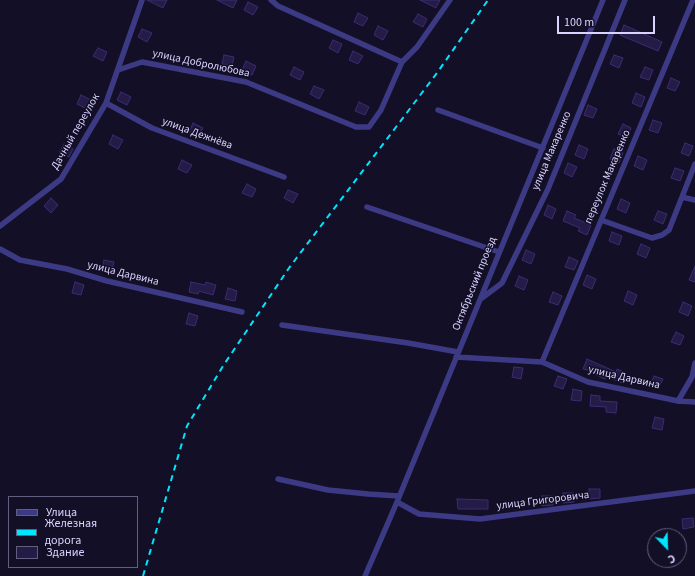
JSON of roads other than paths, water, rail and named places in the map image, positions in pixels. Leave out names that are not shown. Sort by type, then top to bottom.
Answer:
[{"type":"street","name":"Дачный переулок","points":[[0,226],[61,179],[106,103],[142,0]]},
{"type":"street","points":[[271,0],[278,6],[402,62],[417,47],[450,0]]},
{"type":"street","name":"Октябрьский проезд","points":[[365,576],[604,0]]},
{"type":"street","name":"улица Макаренко","points":[[480,299],[502,283],[548,189],[625,0]]},
{"type":"street","name":"переулок Макаренко","points":[[542,362],[693,0]]},
{"type":"street","name":"улица Добролюбова","points":[[118,70],[142,62],[246,82],[356,127],[369,127],[381,110],[402,62]]},
{"type":"street","name":"улица Дежнёва","points":[[106,103],[152,128],[284,177]]},
{"type":"street","points":[[438,110],[543,148]]},
{"type":"street","points":[[601,220],[652,238],[662,235],[669,230],[695,164]]},
{"type":"street","points":[[682,197],[695,200]]},
{"type":"street","points":[[368,207],[499,252]]},
{"type":"street","name":"улица Дарвина","points":[[0,249],[20,260],[67,269],[107,281],[242,312]]},
{"type":"street","name":"улица Дарвина","points":[[282,325],[408,343],[457,355],[542,362],[588,382],[678,401],[695,402]]},
{"type":"street","points":[[678,401],[692,377],[695,363]]},
{"type":"street","name":"улица Григоровича","points":[[278,479],[328,490],[398,499],[419,514],[480,519],[695,491]]},
{"type":"railway","points":[[143,576],[187,426],[223,366],[289,268],[437,73],[488,0]]}]
